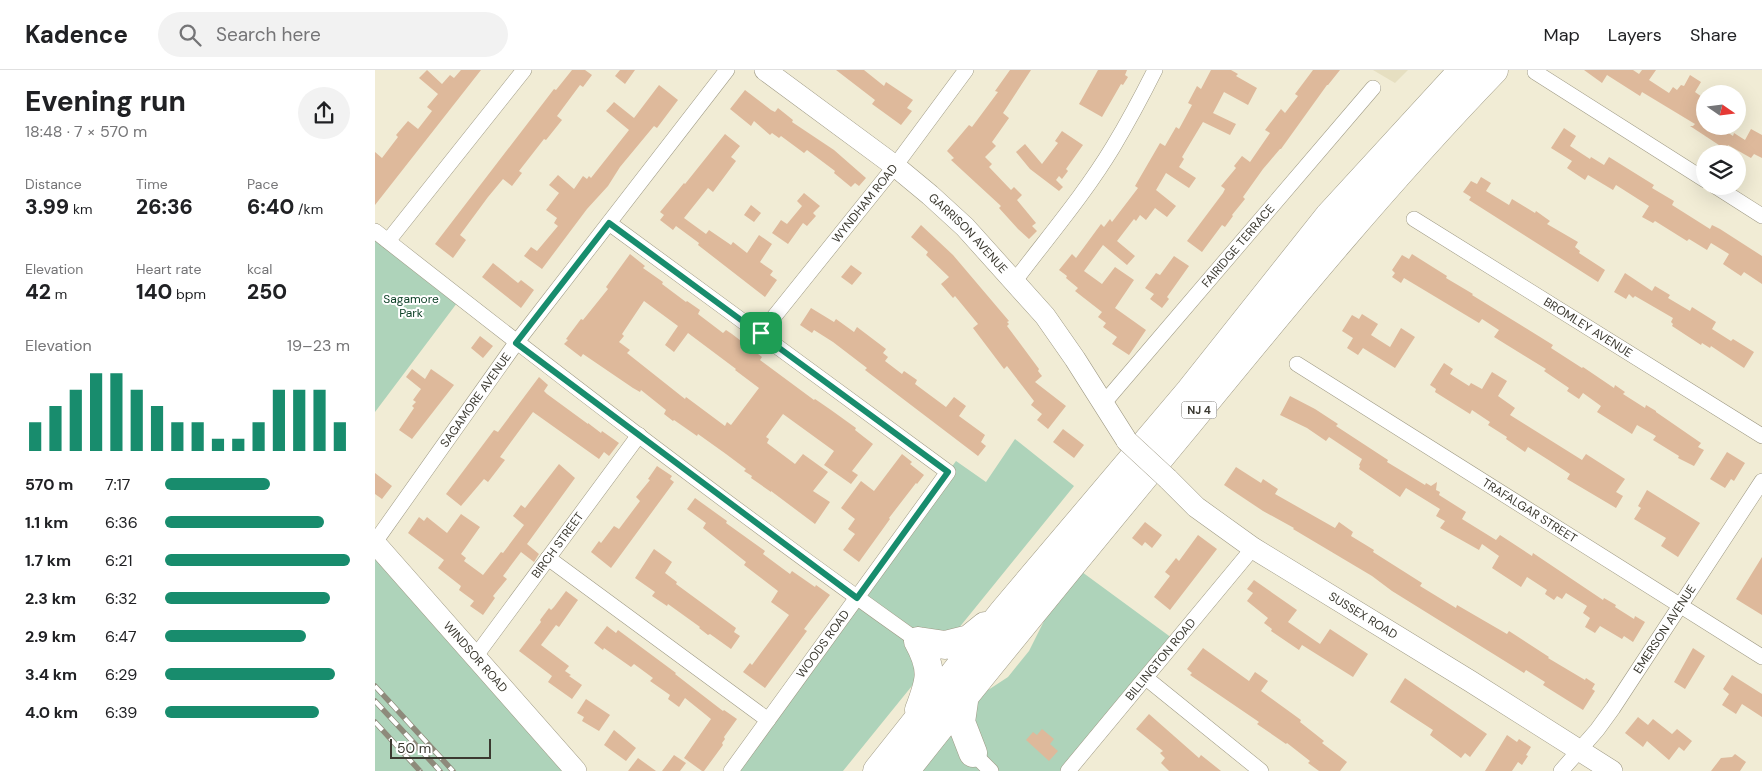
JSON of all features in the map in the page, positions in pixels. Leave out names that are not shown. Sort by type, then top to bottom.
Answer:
[{"type":"highway","name":"NJ 4","points":[[877,771],[1004,611],[1190,391],[1329,216],[1463,70]]},
{"type":"highway","name":"NJ 4","points":[[910,765],[965,694],[1355,223],[1411,158],[1494,70]]},
{"type":"highway","points":[[918,641],[945,645],[969,639],[1004,611]]},
{"type":"highway","points":[[915,722],[929,682],[926,656],[918,641]]},
{"type":"highway","points":[[965,694],[961,722],[982,762]]},
{"type":"highway","points":[[910,765],[939,750],[953,748],[982,762]]},
{"type":"street","points":[[388,242],[524,70]]},
{"type":"street","name":"SAGAMORE AVENUE","points":[[375,543],[516,343],[727,70]]},
{"type":"street","name":"GARRISON AVENUE","points":[[765,70],[895,166],[930,194],[965,227],[1045,316],[1074,357],[1127,441]]},
{"type":"street","name":"WYNDHAM ROAD","points":[[761,333],[895,166],[966,70]]},
{"type":"street","points":[[1014,282],[1084,190],[1112,148],[1138,104],[1155,70]]},
{"type":"street","points":[[1535,72],[1696,174]]},
{"type":"street","name":"FAIRIDGE TERRACE","points":[[1103,404],[1373,88]]},
{"type":"street","points":[[1729,195],[1762,216]]},
{"type":"street","name":"BROMLEY AVENUE","points":[[1414,219],[1762,436]]},
{"type":"street","points":[[609,223],[761,333]]},
{"type":"street","points":[[375,231],[516,343],[857,598],[918,641]]},
{"type":"street","name":"WOODS ROAD","points":[[731,771],[948,472],[761,333]]},
{"type":"street","name":"TRAFALGAR STREET","points":[[1297,364],[1762,657]]},
{"type":"street","name":"BIRCH STREET","points":[[475,657],[639,435]]},
{"type":"street","name":"SUSSEX ROAD","points":[[1127,441],[1196,507],[1253,548],[1470,681],[1612,771]]},
{"type":"street","name":"EMERSON AVENUE","points":[[1561,771],[1580,751],[1613,708],[1762,481]]},
{"type":"street","name":"WINDSOR ROAD","points":[[375,543],[576,771]]},
{"type":"street","name":"BILLINGTON ROAD","points":[[1068,771],[1253,548]]},
{"type":"street","points":[[548,558],[768,720]]},
{"type":"street","points":[[1146,678],[1261,771]]},
{"type":"shaded area","points":[[1373,70],[1408,70],[1395,83]]},
{"type":"green space","name":"Sagamore Park","points":[[375,231],[460,299],[375,412]]},
{"type":"green space","points":[[1015,439],[1074,486],[843,771],[731,771],[956,461],[986,482]]},
{"type":"green space","points":[[375,543],[576,771],[375,771]]},
{"type":"green space","points":[[1082,572],[1176,641],[1068,771],[920,771],[982,694],[1008,677],[1029,651],[1046,617]]},
{"type":"building","points":[[427,70],[442,84],[450,75],[454,78],[461,70],[481,70],[375,205],[375,152],[382,158],[398,137],[396,135],[408,121],[418,129],[432,111],[427,107],[438,94],[419,78]]},
{"type":"building","points":[[572,70],[585,70],[592,75],[583,87],[580,85],[557,116],[562,120],[546,140],[544,139],[519,171],[522,173],[512,186],[503,179],[488,197],[460,235],[466,240],[453,258],[435,244],[554,89],[556,90]]},
{"type":"building","points":[[620,70],[635,70],[625,84],[615,76]]},
{"type":"building","points":[[836,70],[864,70],[884,86],[886,82],[913,100],[907,108],[912,111],[901,125],[872,104],[875,100]]},
{"type":"building","points":[[1010,70],[1031,70],[1003,113],[1009,118],[992,142],[996,146],[985,157],[992,164],[989,167],[1011,190],[1014,187],[1022,195],[1017,200],[1036,223],[1032,226],[1037,231],[1029,239],[999,208],[1001,206],[951,160],[954,158],[947,151],[969,125],[972,127],[998,92],[995,91]]},
{"type":"building","points":[[1098,70],[1127,70],[1125,75],[1128,77],[1123,85],[1121,84],[1102,117],[1079,104]]},
{"type":"building","points":[[1211,70],[1231,70],[1238,74],[1236,76],[1257,88],[1248,105],[1224,92],[1213,113],[1236,124],[1230,135],[1203,122],[1182,157],[1184,159],[1179,167],[1196,178],[1189,188],[1166,173],[1156,190],[1176,206],[1167,217],[1155,208],[1146,220],[1140,215],[1136,221],[1134,219],[1117,241],[1135,256],[1127,265],[1103,245],[1084,271],[1102,284],[1115,267],[1134,280],[1115,308],[1146,330],[1129,355],[1112,344],[1117,337],[1103,327],[1106,323],[1098,317],[1102,312],[1075,291],[1078,288],[1059,270],[1072,254],[1076,258],[1101,224],[1104,227],[1110,219],[1112,222],[1138,188],[1135,186],[1160,143],[1165,146],[1176,127],[1179,129],[1192,105],[1188,103],[1197,86],[1201,89]]},
{"type":"building","points":[[1313,70],[1340,70],[1281,149],[1263,169],[1225,227],[1222,225],[1202,252],[1187,241],[1223,193],[1225,189],[1221,186],[1236,168],[1234,166],[1242,156],[1250,162],[1270,133],[1265,130],[1281,109],[1285,113],[1298,96],[1295,94]]},
{"type":"building","points":[[1584,70],[1633,70],[1639,74],[1642,70],[1656,70],[1649,80],[1669,93],[1673,87],[1677,90],[1681,85],[1684,86],[1690,75],[1701,82],[1699,85],[1696,85],[1695,92],[1696,130],[1690,126],[1695,124],[1642,92],[1640,96],[1607,75],[1602,83]]},
{"type":"building","points":[[659,85],[678,100],[657,128],[654,126],[620,167],[608,186],[587,209],[542,269],[524,256],[531,247],[537,251],[558,226],[554,223],[557,218],[546,210],[559,193],[549,185],[558,175],[574,189],[583,176],[587,179],[589,176],[591,178],[629,130],[606,111],[614,102],[634,118]]},
{"type":"building","points":[[745,90],[771,110],[775,112],[778,108],[793,120],[792,122],[834,150],[866,178],[859,186],[855,183],[851,187],[834,173],[835,171],[807,150],[804,153],[781,136],[779,138],[772,133],[770,135],[754,121],[751,126],[730,109]]},
{"type":"building","points":[[1564,128],[1576,136],[1570,146],[1590,159],[1591,157],[1604,165],[1609,157],[1654,185],[1652,188],[1674,201],[1672,205],[1710,229],[1712,225],[1720,229],[1762,256],[1762,284],[1744,272],[1741,276],[1723,264],[1729,254],[1711,243],[1707,250],[1689,239],[1687,241],[1655,221],[1653,223],[1642,217],[1649,206],[1616,185],[1613,190],[1588,175],[1585,180],[1567,168],[1572,161],[1551,148]]},
{"type":"building","points":[[1751,129],[1762,135],[1762,158],[1754,154],[1751,158],[1746,155],[1746,145],[1719,145],[1704,135],[1737,135],[1745,140]]},
{"type":"building","points":[[1062,131],[1083,145],[1066,169],[1068,171],[1062,179],[1059,176],[1056,180],[1063,187],[1059,191],[1030,169],[1016,152],[1025,144],[1042,164],[1058,143],[1055,141]]},
{"type":"building","points":[[725,134],[740,146],[731,157],[736,161],[713,192],[708,188],[684,218],[706,234],[709,230],[731,245],[733,242],[747,253],[759,235],[772,244],[760,262],[773,271],[770,275],[777,280],[765,297],[676,226],[673,230],[660,220],[664,215],[660,212]]},
{"type":"building","points":[[1481,177],[1491,183],[1486,191],[1509,205],[1512,199],[1535,213],[1536,211],[1550,221],[1547,224],[1578,242],[1575,247],[1580,251],[1579,253],[1605,270],[1598,282],[1469,200],[1471,197],[1463,192],[1471,181],[1477,184]]},
{"type":"building","points":[[804,193],[820,206],[813,213],[816,216],[807,226],[803,223],[788,244],[772,233],[781,220],[787,224],[802,206],[797,201]]},
{"type":"building","points":[[751,205],[761,213],[754,222],[744,215]]},
{"type":"building","points":[[921,225],[953,255],[1009,321],[1007,326],[1039,369],[1038,371],[1042,376],[1035,382],[1066,406],[1048,429],[1037,420],[1042,414],[1031,405],[1034,401],[1007,366],[1004,369],[973,328],[978,324],[955,296],[953,298],[941,284],[949,277],[926,255],[928,252],[911,237]]},
{"type":"building","points":[[630,254],[645,266],[643,268],[663,282],[662,284],[700,310],[698,314],[723,333],[726,330],[732,334],[762,357],[760,360],[856,428],[855,430],[873,444],[852,471],[858,475],[851,484],[824,465],[834,451],[783,414],[766,437],[769,439],[767,443],[795,464],[803,454],[828,472],[813,491],[830,502],[815,524],[751,478],[752,476],[744,471],[746,469],[726,454],[698,434],[697,436],[673,421],[664,414],[666,410],[641,390],[640,392],[633,388],[583,354],[581,357],[564,344],[581,319],[583,320],[608,289],[606,287]],"holes":[[[644,301],[678,326],[665,345],[674,352],[688,333],[759,388],[731,425],[727,422],[725,426],[686,397],[685,399],[627,353],[630,350],[619,342],[624,336],[622,334]]]},
{"type":"building","points":[[1412,254],[1447,276],[1446,278],[1472,295],[1553,345],[1551,348],[1614,388],[1615,385],[1625,392],[1623,394],[1645,408],[1646,405],[1656,411],[1701,443],[1698,447],[1704,450],[1694,466],[1678,458],[1679,456],[1653,440],[1656,436],[1637,425],[1632,434],[1597,412],[1601,406],[1583,393],[1579,399],[1567,391],[1569,388],[1544,371],[1546,369],[1494,337],[1499,330],[1482,319],[1479,323],[1404,278],[1401,283],[1392,277],[1395,273],[1392,270],[1402,255],[1409,259]]},
{"type":"building","points":[[1174,256],[1189,266],[1167,297],[1169,299],[1162,308],[1150,299],[1154,294],[1145,288],[1156,273],[1160,275]]},
{"type":"building","points":[[493,263],[518,283],[521,280],[534,290],[521,308],[482,277]]},
{"type":"building","points":[[851,265],[862,273],[852,285],[841,277]]},
{"type":"building","points":[[1625,273],[1652,291],[1655,286],[1670,295],[1668,298],[1690,311],[1692,307],[1716,322],[1712,329],[1754,352],[1744,368],[1711,346],[1710,348],[1702,343],[1701,345],[1672,326],[1673,318],[1635,296],[1633,298],[1629,294],[1626,299],[1614,292]]},
{"type":"building","points":[[811,308],[834,322],[836,319],[854,332],[857,327],[886,349],[883,353],[888,357],[885,361],[902,374],[904,371],[917,380],[915,384],[946,407],[954,397],[966,406],[959,416],[985,435],[981,442],[986,446],[978,456],[865,370],[867,368],[833,342],[814,330],[812,333],[800,325]]},
{"type":"building","points":[[1362,314],[1378,324],[1371,335],[1390,347],[1401,328],[1415,337],[1395,368],[1363,348],[1358,355],[1347,348],[1353,338],[1342,331],[1352,315],[1359,319]]},
{"type":"building","points":[[480,336],[493,346],[483,358],[471,348]]},
{"type":"building","points":[[1444,363],[1453,369],[1450,374],[1469,386],[1471,383],[1482,389],[1492,372],[1507,381],[1498,396],[1515,408],[1510,415],[1582,460],[1586,454],[1625,479],[1616,492],[1623,496],[1616,508],[1567,479],[1570,474],[1528,447],[1525,452],[1506,439],[1507,437],[1488,425],[1490,422],[1472,410],[1470,414],[1435,392],[1436,389],[1430,385]]},
{"type":"building","points":[[412,369],[425,379],[431,369],[454,385],[412,439],[399,430],[414,408],[412,406],[416,402],[413,400],[421,389],[406,377]]},
{"type":"building","points":[[539,377],[548,385],[544,391],[547,394],[601,433],[602,431],[619,443],[609,456],[604,452],[599,459],[533,412],[500,457],[505,460],[488,482],[484,479],[461,506],[446,494],[494,430],[498,432]]},
{"type":"building","points":[[1290,396],[1338,424],[1336,426],[1388,460],[1387,462],[1425,485],[1426,483],[1431,486],[1437,482],[1436,490],[1440,492],[1439,495],[1466,512],[1462,519],[1496,540],[1500,535],[1532,556],[1533,553],[1603,600],[1604,598],[1616,605],[1615,607],[1634,619],[1635,616],[1645,622],[1633,642],[1624,636],[1622,639],[1600,626],[1595,633],[1585,627],[1590,618],[1583,613],[1587,606],[1566,593],[1562,599],[1557,596],[1554,600],[1545,594],[1547,590],[1527,577],[1521,587],[1492,568],[1499,556],[1482,544],[1479,550],[1440,528],[1445,521],[1436,516],[1440,509],[1406,488],[1400,497],[1359,469],[1362,459],[1329,437],[1326,441],[1307,428],[1280,415]]},
{"type":"building","points":[[1063,429],[1084,445],[1074,458],[1053,442]]},
{"type":"building","points":[[1727,452],[1745,463],[1734,481],[1731,479],[1725,488],[1710,479]]},
{"type":"building","points":[[902,454],[912,462],[910,464],[924,475],[889,518],[859,562],[843,550],[855,534],[848,529],[855,519],[841,508],[861,481],[874,491]]},
{"type":"building","points":[[559,464],[575,478],[527,544],[539,554],[534,562],[521,552],[503,576],[507,579],[493,596],[495,598],[483,615],[470,606],[474,601],[459,590],[461,586],[438,568],[444,560],[408,533],[419,517],[424,521],[427,517],[447,533],[461,514],[480,527],[461,554],[466,558],[464,561],[483,575],[501,552],[503,553],[524,525],[513,516],[521,505],[525,508]]},
{"type":"building","points":[[657,466],[672,476],[670,479],[674,482],[611,568],[591,552],[599,541],[601,543],[614,526],[619,529],[640,501],[636,497],[650,480],[648,479]]},
{"type":"building","points":[[1236,467],[1261,483],[1263,479],[1278,489],[1275,494],[1335,528],[1339,522],[1353,532],[1351,536],[1422,583],[1420,586],[1456,608],[1457,605],[1507,634],[1509,631],[1548,658],[1595,684],[1592,689],[1595,691],[1583,710],[1543,685],[1545,682],[1526,670],[1524,673],[1224,485]]},
{"type":"building","points":[[375,473],[392,486],[382,499],[375,494]]},
{"type":"building","points":[[1647,490],[1700,523],[1678,557],[1661,546],[1666,538],[1634,519],[1641,508],[1638,506]]},
{"type":"building","points":[[695,498],[765,551],[763,554],[790,574],[792,571],[830,595],[804,629],[807,631],[765,688],[743,672],[750,663],[752,665],[789,615],[771,602],[778,591],[744,565],[746,562],[703,528],[706,523],[687,509]]},
{"type":"building","points":[[1145,522],[1162,535],[1152,548],[1145,542],[1142,546],[1132,538]]},
{"type":"building","points":[[1198,535],[1217,549],[1170,610],[1154,597],[1170,576],[1165,572],[1176,558],[1179,561]]},
{"type":"building","points":[[654,549],[672,562],[665,573],[677,582],[676,584],[736,628],[734,632],[740,636],[731,649],[710,634],[708,635],[668,604],[667,606],[652,596],[655,592],[635,578]]},
{"type":"building","points":[[1762,557],[1762,615],[1736,599]]},
{"type":"building","points":[[1254,580],[1297,610],[1288,622],[1320,644],[1330,629],[1368,654],[1353,677],[1302,645],[1299,650],[1271,631],[1272,629],[1264,623],[1268,618],[1247,601],[1253,593],[1247,589]]},
{"type":"building","points":[[566,591],[578,600],[559,627],[556,625],[541,645],[569,666],[565,671],[582,685],[572,699],[548,682],[552,676],[519,651],[549,608],[551,610]]},
{"type":"building","points":[[607,626],[616,633],[618,630],[723,711],[737,719],[724,737],[723,745],[704,771],[684,758],[711,719],[685,698],[679,707],[668,699],[670,695],[650,681],[653,678],[634,664],[631,667],[594,643]]},
{"type":"building","points":[[1203,648],[1249,681],[1255,672],[1268,681],[1261,691],[1301,720],[1300,722],[1324,741],[1322,743],[1347,762],[1340,771],[1319,771],[1308,763],[1310,761],[1287,743],[1257,724],[1259,722],[1190,675],[1192,673],[1187,669]]},
{"type":"building","points":[[1693,648],[1705,656],[1685,689],[1674,682]]},
{"type":"building","points":[[1732,675],[1762,694],[1762,717],[1742,704],[1736,714],[1722,705],[1729,694],[1723,689]]},
{"type":"building","points":[[1405,678],[1487,734],[1470,757],[1465,753],[1461,758],[1430,735],[1433,730],[1390,702]]},
{"type":"building","points":[[586,699],[610,715],[599,731],[582,721],[584,717],[577,713]]},
{"type":"building","points":[[1149,714],[1199,758],[1201,755],[1221,771],[1169,771],[1161,763],[1165,758],[1160,753],[1163,751],[1136,729]]},
{"type":"building","points":[[1638,717],[1648,725],[1653,719],[1672,734],[1677,729],[1692,741],[1684,751],[1679,747],[1669,760],[1647,741],[1643,747],[1625,733]]},
{"type":"building","points":[[1042,729],[1054,739],[1050,744],[1058,751],[1049,761],[1026,740],[1033,732],[1037,735]]},
{"type":"building","points":[[614,730],[636,748],[626,761],[604,745]]},
{"type":"building","points":[[1507,735],[1517,742],[1519,739],[1531,747],[1526,755],[1528,756],[1522,765],[1518,762],[1512,771],[1485,771]]},
{"type":"building","points":[[1735,754],[1746,762],[1740,771],[1711,771],[1721,758],[1732,757]]},
{"type":"building","points":[[674,755],[686,763],[680,771],[662,771]]},
{"type":"building","points":[[638,758],[656,771],[628,771]]},
{"type":"railway","points":[[375,686],[453,771]]},
{"type":"railway","points":[[375,701],[440,771]]},
{"type":"railway","points":[[375,722],[420,771]]},
{"type":"route","points":[[609,223],[761,333],[948,472],[857,598],[516,343],[609,223]]}]
